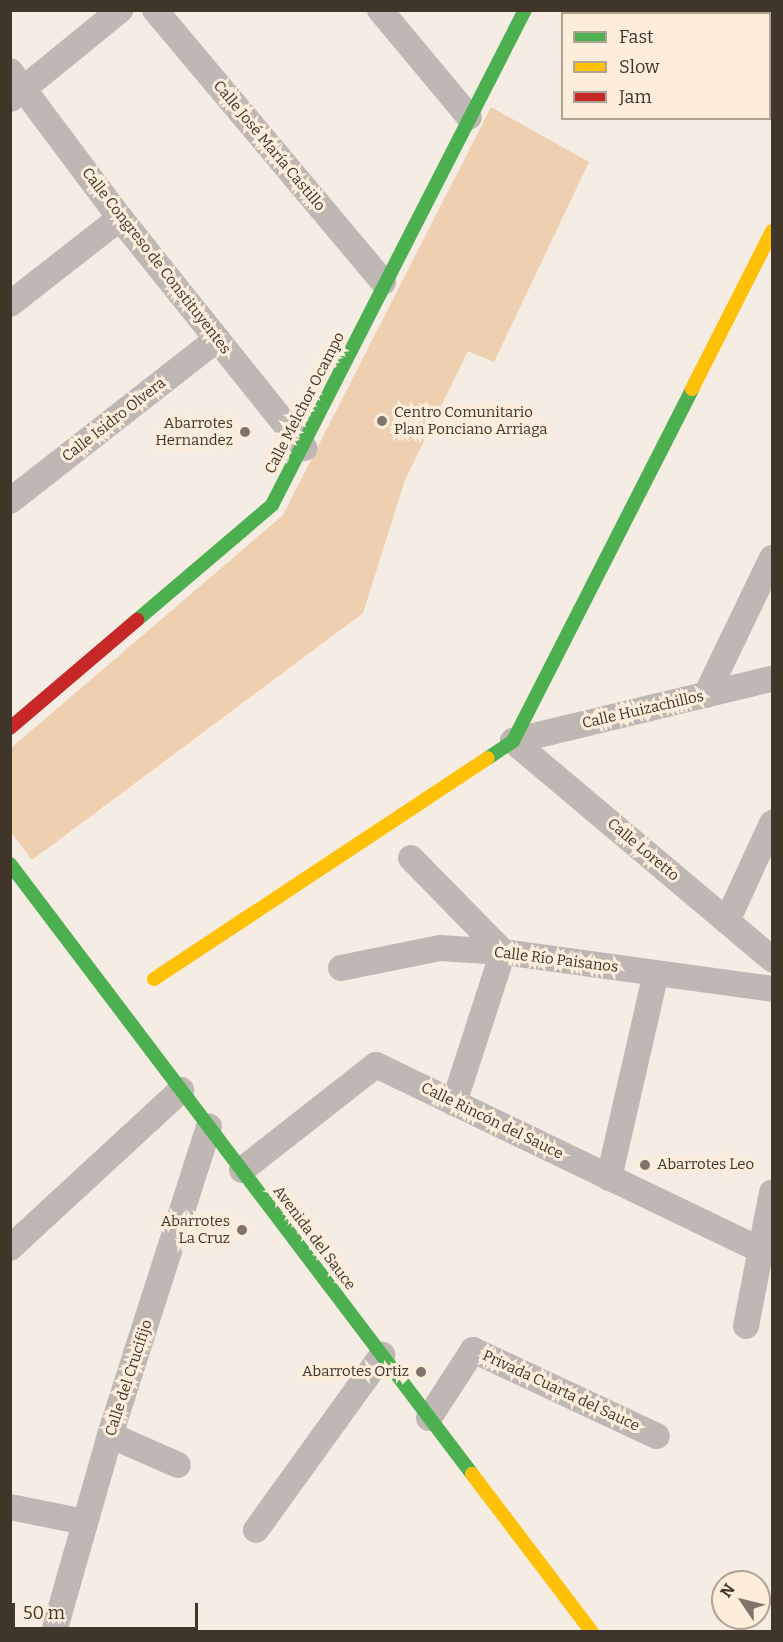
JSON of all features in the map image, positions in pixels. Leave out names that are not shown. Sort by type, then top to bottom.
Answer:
[{"type":"street","points":[[15,86],[120,10]]},
{"type":"street","name":"Calle José María Castillo","points":[[155,10],[383,282]]},
{"type":"street","points":[[381,10],[469,117]]},
{"type":"street","name":"Calle Melchor Ocampo","points":[[10,728],[272,505],[304,448],[383,282],[525,10]]},
{"type":"street","name":"Calle Congreso de Constituyentes","points":[[15,86],[304,448]]},
{"type":"street","points":[[10,304],[120,218]]},
{"type":"street","points":[[154,980],[513,741],[772,231]]},
{"type":"street","name":"Calle Isidro Olvera","points":[[10,501],[217,339]]},
{"type":"street","points":[[706,694],[772,558]]},
{"type":"street","name":"Calle Huizachillos","points":[[513,741],[772,679]]},
{"type":"street","name":"Calle Loretto","points":[[513,741],[772,959]]},
{"type":"street","points":[[728,921],[772,823]]},
{"type":"street","points":[[411,858],[503,952],[454,1103]]},
{"type":"street","name":"Avenida del Sauce","points":[[10,864],[592,1632]]},
{"type":"street","name":"Calle Río Paisanos","points":[[341,968],[440,948],[503,952],[772,989]]},
{"type":"street","points":[[609,1179],[656,973]]},
{"type":"street","name":"Calle Rincón del Sauce","points":[[242,1170],[376,1065],[609,1179],[761,1250]]},
{"type":"street","points":[[10,1248],[181,1090]]},
{"type":"street","name":"Calle del Crucifijo","points":[[54,1632],[110,1435],[208,1126]]},
{"type":"street","points":[[746,1326],[772,1199]]},
{"type":"street","name":"Privada Cuarta del Sauce","points":[[429,1418],[472,1350],[657,1436]]},
{"type":"street","points":[[256,1530],[382,1355]]},
{"type":"street","points":[[110,1435],[178,1465]]},
{"type":"street","points":[[10,1507],[85,1522]]},
{"type":"shaded area","name":"Centro Comunitario Plan Ponciano Arriaga","points":[[491,107],[589,162],[494,362],[468,351],[405,480],[363,613],[32,860],[11,832],[11,748],[283,515]]},
{"type":"traffic: fast","points":[[137,620],[272,505],[525,10]]},
{"type":"traffic: fast","points":[[488,758],[513,741],[692,389]]},
{"type":"traffic: fast","points":[[10,864],[472,1474]]},
{"type":"traffic: slow","points":[[692,389],[772,231]]},
{"type":"traffic: slow","points":[[154,979],[488,758]]},
{"type":"traffic: slow","points":[[472,1474],[592,1632]]},
{"type":"traffic: jam","points":[[10,728],[137,620]]},
{"type":"place","name":"Centro Comunitario Plan Ponciano Arriaga","points":[[382,421]]},
{"type":"place","name":"Abarrotes Hernandez","points":[[245,432]]},
{"type":"place","name":"Abarrotes Leo","points":[[645,1165]]},
{"type":"place","name":"Abarrotes La Cruz","points":[[242,1230]]},
{"type":"place","name":"Abarrotes Ortiz","points":[[421,1372]]}]
